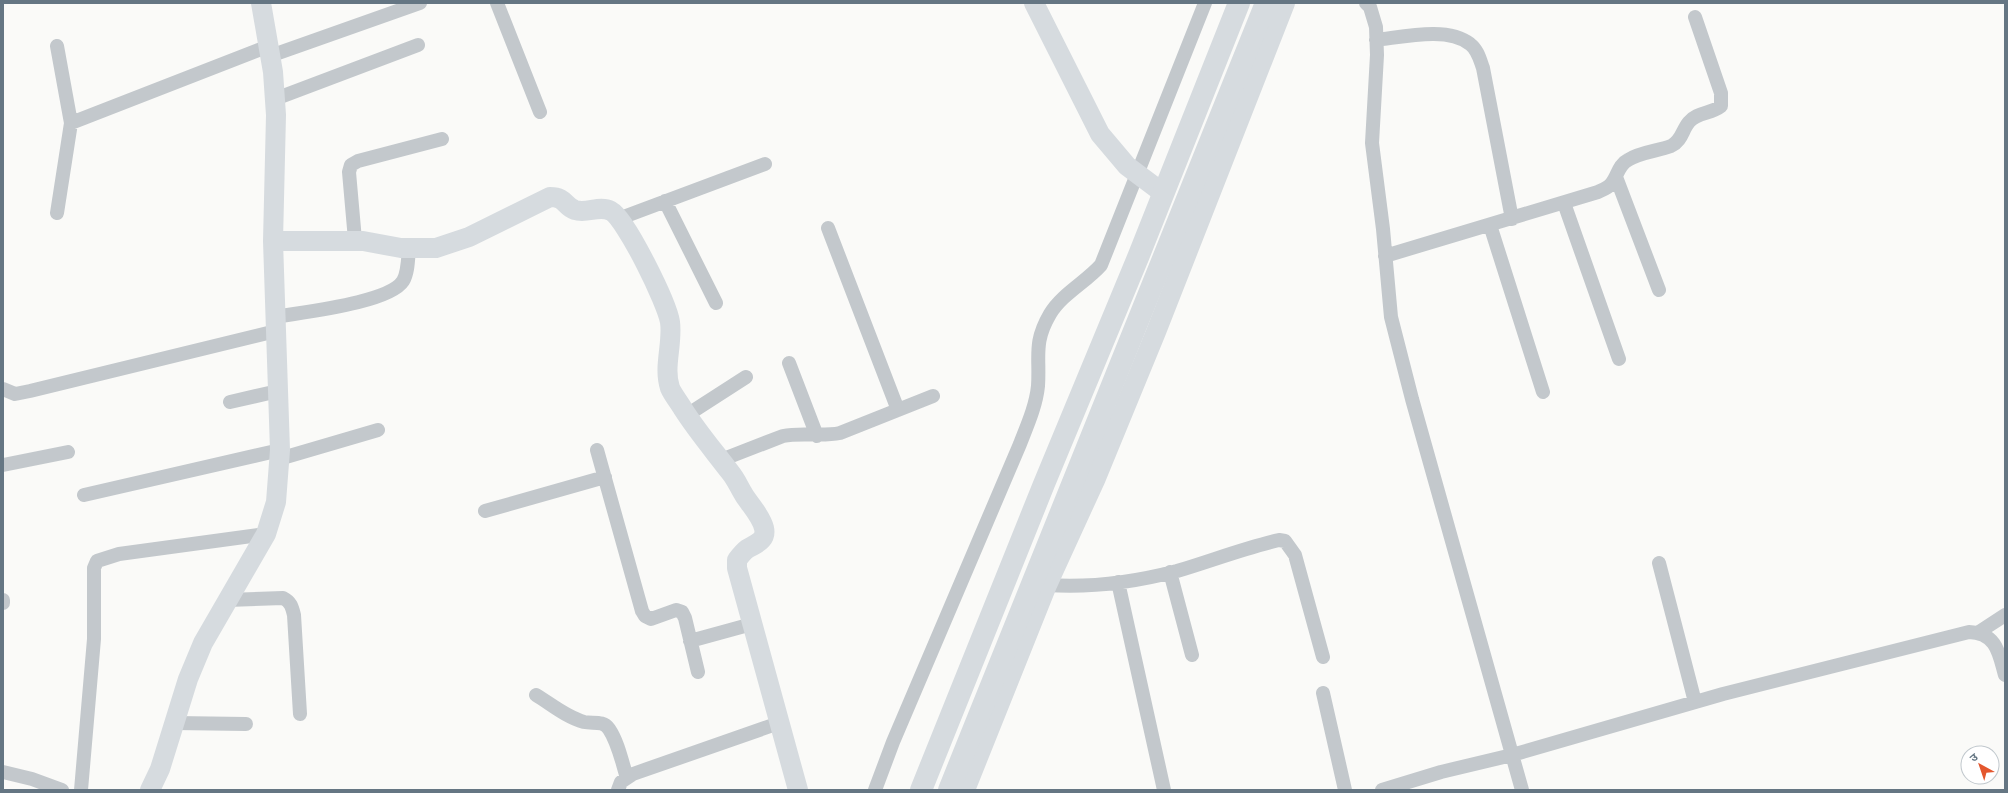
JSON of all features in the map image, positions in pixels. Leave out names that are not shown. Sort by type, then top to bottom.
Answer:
[{"type":"highway","points":[[921,790],[1239,3]]},
{"type":"highway","points":[[949,790],[1266,3]]},
{"type":"street","points":[[150,790],[160,769],[188,679],[203,642],[226,600],[266,534],[276,502],[280,455],[273,241],[275,99],[270,51],[261,3]]},
{"type":"street","points":[[71,124],[270,51],[420,3]]},
{"type":"street","points":[[497,3],[540,112]]},
{"type":"street","points":[[1034,3],[1100,134],[1127,166],[1163,193]]},
{"type":"street","points":[[875,790],[893,742],[1020,444],[1033,409],[1038,386],[1037,347],[1041,334],[1050,314],[1059,302],[1091,277],[1101,265],[1205,3]]},
{"type":"street","points":[[965,790],[1048,585],[1096,478],[1156,332],[1285,3]]},
{"type":"street","points":[[1366,3],[1370,7],[1376,27],[1372,143],[1386,256],[1391,317],[1410,392],[1522,790]]},
{"type":"street","points":[[1386,256],[1598,192],[1610,186],[1616,177],[1621,164],[1629,158],[1672,146],[1680,140],[1689,121],[1698,115],[1714,111],[1721,106],[1721,93],[1695,17]]},
{"type":"street","points":[[1376,40],[1444,34],[1461,39],[1471,44],[1478,52],[1483,68],[1512,219]]},
{"type":"street","points":[[275,99],[418,45]]},
{"type":"street","points":[[57,46],[71,124],[57,213]]},
{"type":"street","points":[[355,240],[349,172],[351,165],[358,161],[442,139]]},
{"type":"street","points":[[618,218],[765,164]]},
{"type":"street","points":[[1616,177],[1659,290]]},
{"type":"street","points":[[273,241],[355,240],[409,248],[436,248],[469,237],[550,197],[559,197],[571,208],[578,211],[603,209],[612,212],[618,218],[666,304],[670,329],[668,375],[670,388],[687,416],[721,460],[756,511],[765,530],[764,538],[757,544],[747,549],[737,560],[737,568],[798,790]]},
{"type":"street","points":[[665,201],[716,303]]},
{"type":"street","points":[[1564,203],[1619,359]]},
{"type":"street","points":[[1490,225],[1544,392]]},
{"type":"street","points":[[828,228],[898,410]]},
{"type":"street","points":[[3,390],[15,394],[30,391],[384,295],[396,288],[403,281],[409,248]]},
{"type":"street","points":[[789,363],[817,436]]},
{"type":"street","points":[[687,416],[746,377]]},
{"type":"street","points":[[230,402],[278,391]]},
{"type":"street","points":[[721,460],[783,436],[794,434],[817,436],[840,433],[933,396]]},
{"type":"street","points":[[84,495],[280,455],[378,430]]},
{"type":"street","points":[[597,450],[642,611],[645,616],[651,619],[676,610],[682,612],[685,618],[698,672]]},
{"type":"street","points":[[3,465],[68,452]]},
{"type":"street","points":[[485,511],[605,477]]},
{"type":"street","points":[[80,790],[94,639],[94,568],[97,560],[119,554],[266,534]]},
{"type":"street","points":[[1048,585],[1063,586],[1118,582],[1170,572],[1279,540],[1286,542],[1295,555],[1323,657]]},
{"type":"street","points":[[1659,563],[1695,702]]},
{"type":"street","points":[[1170,572],[1192,655]]},
{"type":"street","points":[[1118,582],[1164,790]]},
{"type":"street","points":[[226,600],[284,598],[289,600],[294,615],[300,714]]},
{"type":"street","points":[[1382,790],[1441,772],[1512,755],[1695,702],[1969,632],[1979,632],[2005,615]]},
{"type":"street","points":[[690,642],[752,624]]},
{"type":"street","points":[[1979,632],[1995,644],[2005,676]]},
{"type":"street","points":[[1323,693],[1345,790]]},
{"type":"street","points":[[536,695],[577,719],[589,723],[603,724],[608,728],[614,739],[626,778]]},
{"type":"street","points":[[175,723],[246,724]]},
{"type":"street","points":[[618,790],[621,782],[626,778],[779,723]]},
{"type":"street","points":[[3,772],[32,779],[62,790]]}]
